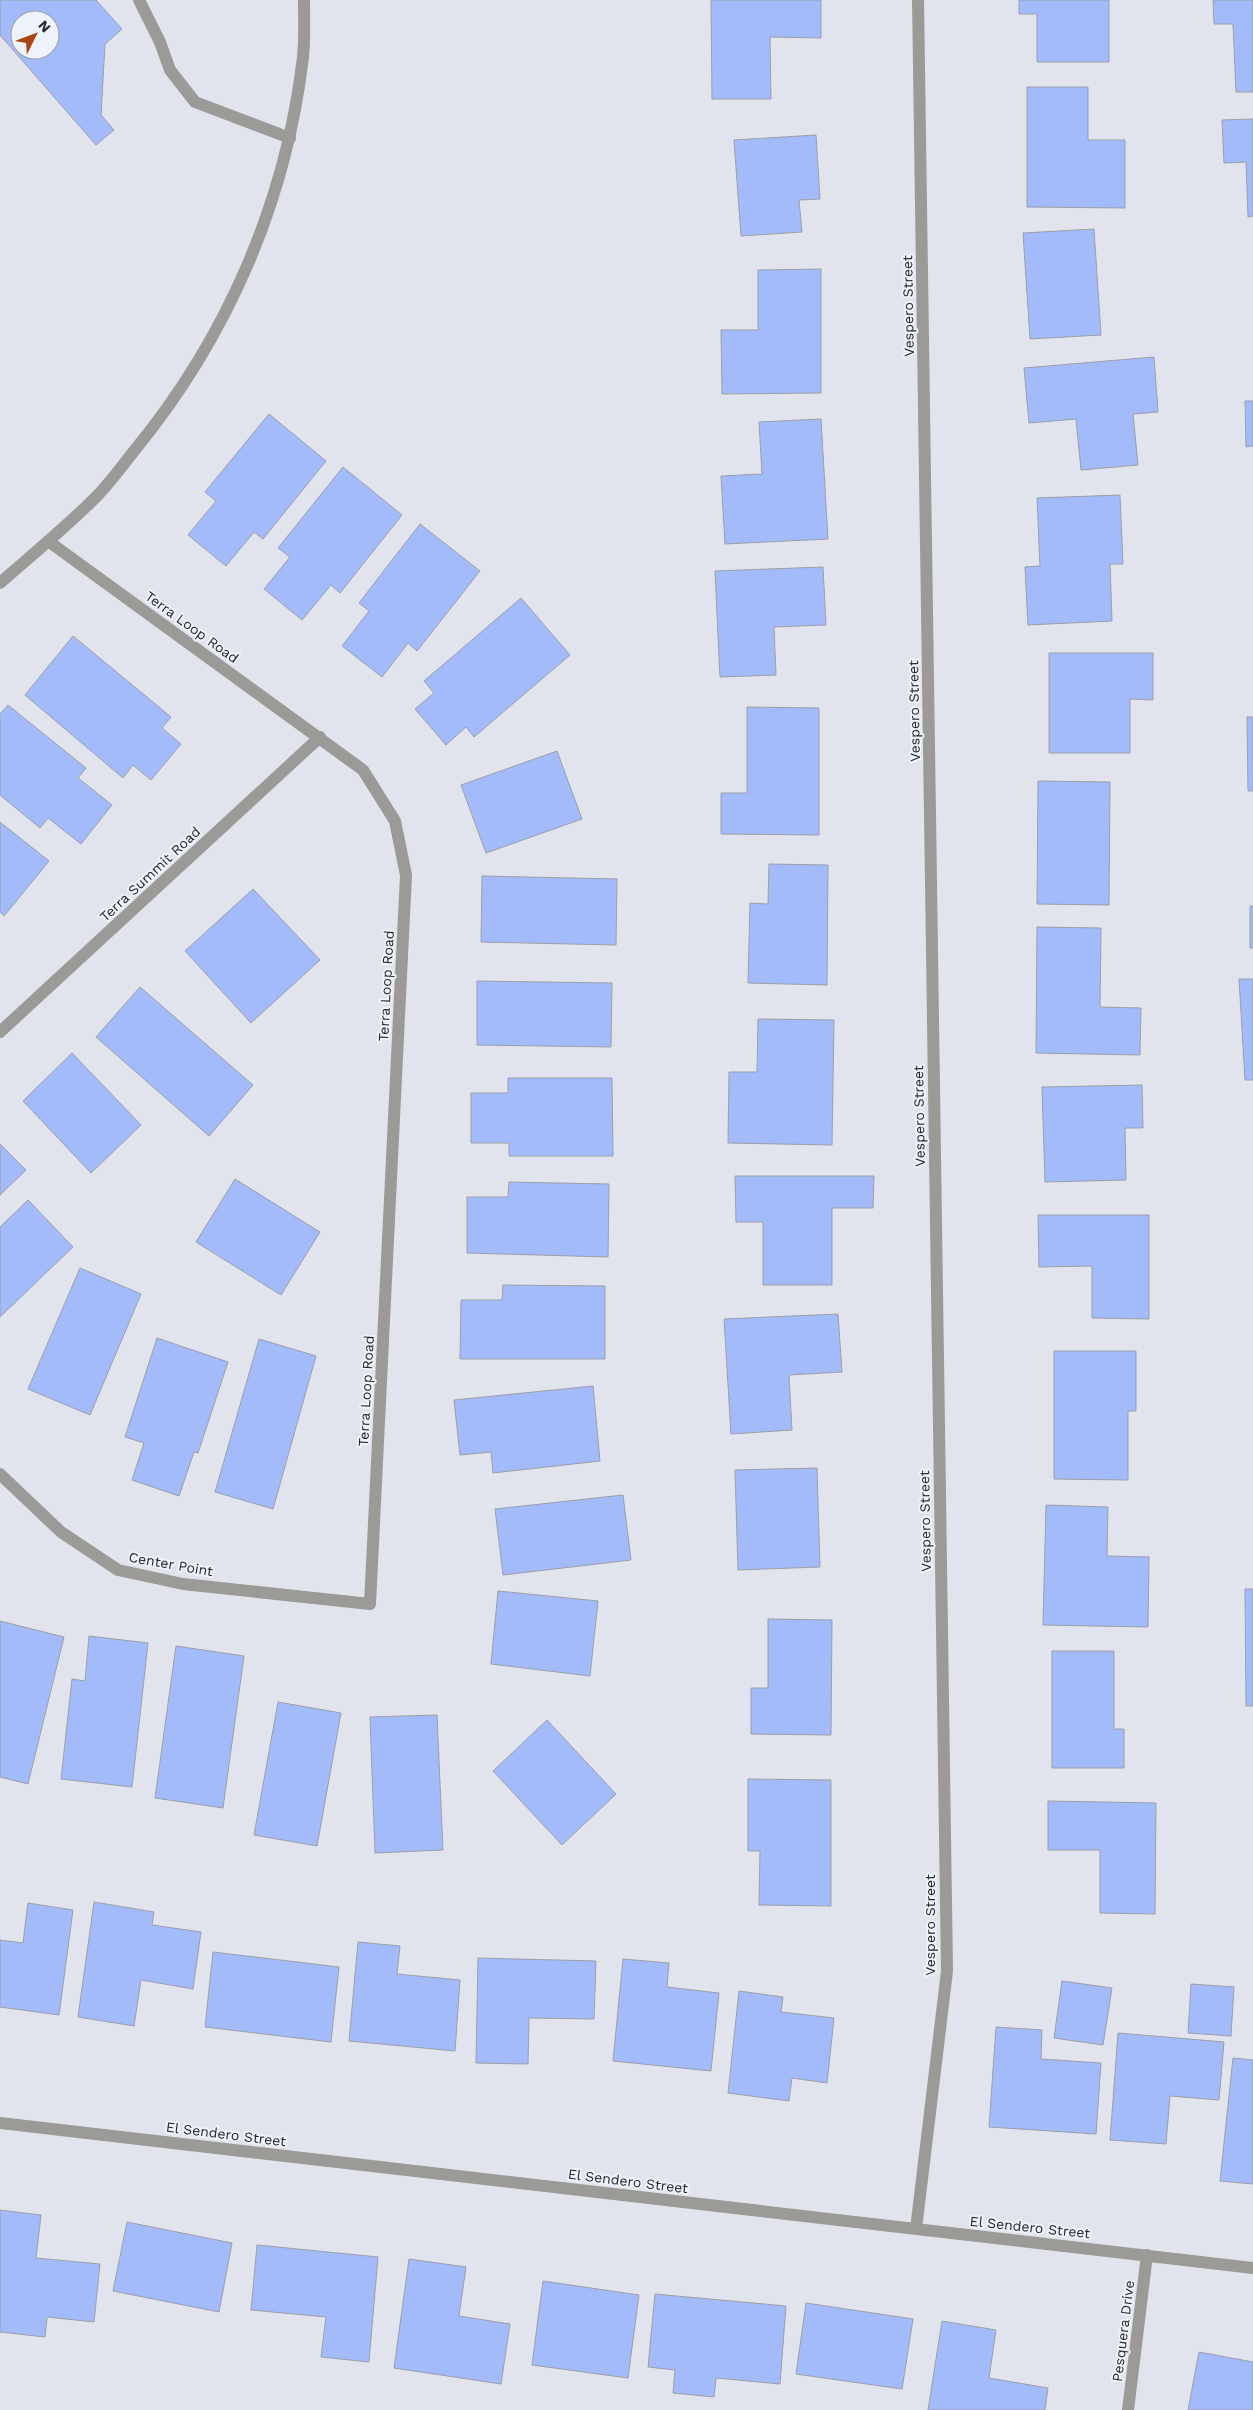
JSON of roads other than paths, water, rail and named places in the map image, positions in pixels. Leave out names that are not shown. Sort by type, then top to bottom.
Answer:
[{"type":"street","points":[[139,0],[160,42],[170,70],[195,102],[290,138]]},
{"type":"street","points":[[0,583],[102,490],[162,418],[205,352],[241,282],[270,209],[290,138],[303,55],[304,0]]},
{"type":"street","name":"Vespero Street","points":[[916,2229],[947,1970],[918,0]]},
{"type":"street","name":"Terra Loop Road","points":[[48,540],[363,770],[395,821],[406,875],[370,1604]]},
{"type":"street","name":"Terra Summit Road","points":[[0,1032],[320,737]]},
{"type":"street","name":"Center Point","points":[[0,1474],[61,1532],[118,1570],[183,1584],[370,1604]]},
{"type":"street","name":"El Sendero Street","points":[[0,2123],[1253,2268]]},
{"type":"street","name":"Pesquera Drive","points":[[1128,2410],[1147,2255]]}]
